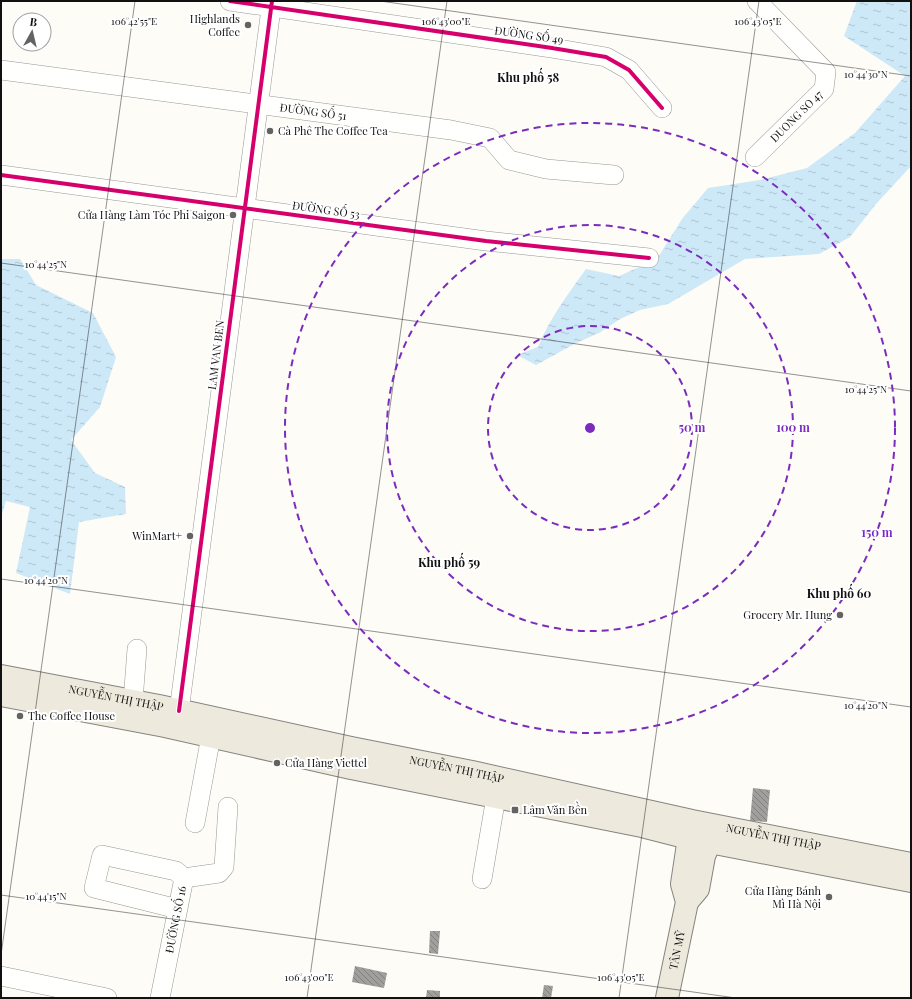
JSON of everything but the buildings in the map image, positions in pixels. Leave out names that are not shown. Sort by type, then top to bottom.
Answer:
[{"type":"main road","name":"NGUYỄN THỊ THẬP","points":[[1,676],[132,701],[178,720],[211,736],[351,768],[496,797],[644,818]]},
{"type":"main road","name":"NGUYỄN THỊ THẬP","points":[[1,695],[178,720],[351,748],[472,772],[690,830],[911,864]]},
{"type":"main road","name":"TÂN MỸ","points":[[667,998],[687,902],[682,884],[690,830]]},
{"type":"main road","name":"NGUYỄN THỊ THẬP","points":[[712,833],[911,881]]},
{"type":"main road","name":"TÂN MỸ","points":[[687,902],[698,889],[704,856],[712,833]]},
{"type":"street","name":"ĐƯỜNG SỐ 49","points":[[230,1],[271,4],[606,57],[629,70],[662,108]]},
{"type":"street","name":"DUONG SO 47","points":[[755,156],[824,89],[826,72],[757,1]]},
{"type":"street","name":"LAM VAN BEN","points":[[178,720],[271,4]]},
{"type":"street","name":"ĐƯỜNG SỐ 51","points":[[1,70],[451,130],[490,138],[509,160],[546,169],[614,175]]},
{"type":"street","name":"ĐƯỜNG SỐ 53","points":[[1,175],[486,241],[649,258]]},
{"type":"street","points":[[132,701],[137,649]]},
{"type":"street","points":[[194,823],[211,736]]},
{"type":"street","points":[[482,879],[496,797]]},
{"type":"street","points":[[184,878],[218,873],[224,867],[228,807]]},
{"type":"street","name":"ĐƯỜNG SỐ 16","points":[[160,998],[178,909],[184,878],[176,871],[102,855],[94,888],[178,909]]},
{"type":"street","points":[[1,976],[57,993],[106,998]]},
{"type":"water","points":[[857,1],[911,1],[911,166],[876,204],[850,237],[819,254],[745,259],[668,304],[640,310],[620,319],[599,333],[576,343],[536,365],[517,355],[538,347],[554,316],[586,269],[619,276],[657,259],[682,219],[708,188],[760,180],[807,168],[855,133],[905,76],[844,36]]},
{"type":"water","points":[[1,259],[20,259],[36,285],[93,313],[116,357],[100,407],[71,440],[95,473],[125,487],[126,514],[79,522],[70,594],[16,573],[30,507],[6,501],[1,517]]},
{"type":"cycle path","points":[[230,1],[606,57],[629,70],[662,108]]},
{"type":"cycle path","points":[[179,711],[272,1]]},
{"type":"cycle path","points":[[1,175],[486,241],[649,258]]},
{"type":"place","name":"Highlands Coffee","points":[[248,25]]},
{"type":"place","name":"Cà Phê The Coffee Tea","points":[[270,131]]},
{"type":"place","name":"Cửa Hàng Làm Tóc Phi Saigon","points":[[233,215]]},
{"type":"place","name":"WinMart+","points":[[190,536]]},
{"type":"place","name":"Grocery Mr. Hung","points":[[840,615]]},
{"type":"place","name":"The Coffee House","points":[[20,716]]},
{"type":"place","name":"Cửa Hàng Viettel","points":[[277,763]]},
{"type":"place","name":"Lâm Văn Bền","points":[[515,810]]},
{"type":"place","name":"Cửa Hàng Bánh Mì Hà Nội","points":[[829,897]]},
{"type":"district","name":"Khu phố 58","points":[[528,78]]},
{"type":"district","name":"Khu phố 59","points":[[449,563]]},
{"type":"district","name":"Khu phố 60","points":[[839,594]]}]
